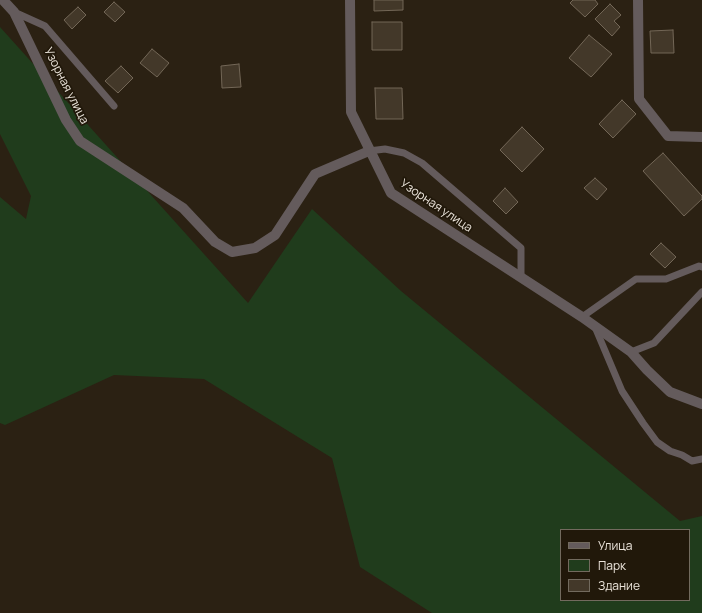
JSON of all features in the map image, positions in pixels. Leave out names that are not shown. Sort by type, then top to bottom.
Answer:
[{"type":"street","name":"Узорная улица","points":[[4,0],[14,12],[66,120],[80,141],[183,208],[216,242],[232,252],[255,248],[275,235],[315,174],[369,151],[391,193],[595,326],[631,352],[670,392],[702,404]]},
{"type":"street","points":[[350,0],[351,112],[369,151]]},
{"type":"street","points":[[638,0],[639,99],[668,136],[702,137]]},
{"type":"lane","points":[[14,12],[45,26],[114,106]]},
{"type":"lane","points":[[369,151],[385,149],[404,153],[422,163],[521,248],[521,278]]},
{"type":"lane","points":[[582,317],[636,279],[666,279],[699,266],[702,267]]},
{"type":"lane","points":[[631,352],[654,343],[702,292]]},
{"type":"lane","points":[[595,326],[622,391],[657,442],[670,451],[682,455],[692,461],[702,459]]},
{"type":"green space","points":[[0,27],[248,303],[312,209],[401,291],[680,521],[702,516],[702,613],[432,613],[360,567],[332,458],[204,379],[114,375],[5,425],[0,423],[0,197],[26,219],[31,196],[0,134]]},
{"type":"building","points":[[374,0],[403,0],[403,10],[374,11]]},
{"type":"building","points":[[573,0],[595,0],[598,4],[585,17],[570,3]]},
{"type":"building","points":[[114,2],[125,12],[115,22],[104,12]]},
{"type":"building","points":[[610,4],[621,15],[614,21],[620,27],[612,36],[595,19]]},
{"type":"building","points":[[78,7],[86,15],[72,29],[64,20]]},
{"type":"building","points":[[372,22],[402,22],[402,50],[372,50]]},
{"type":"building","points":[[673,30],[674,53],[651,53],[650,31]]},
{"type":"building","points":[[589,35],[612,54],[591,77],[569,58]]},
{"type":"building","points":[[152,49],[169,63],[157,77],[140,63]]},
{"type":"building","points":[[239,64],[241,87],[222,88],[221,66]]},
{"type":"building","points":[[121,66],[133,78],[118,93],[105,81]]},
{"type":"building","points":[[375,88],[402,88],[403,119],[376,119]]},
{"type":"building","points":[[622,100],[636,114],[613,138],[599,124]]},
{"type":"building","points":[[522,127],[544,149],[522,172],[500,150]]},
{"type":"building","points":[[663,153],[702,196],[702,199],[684,216],[643,171]]},
{"type":"building","points":[[595,178],[607,189],[597,200],[584,188]]},
{"type":"building","points":[[505,188],[518,202],[506,214],[493,201]]},
{"type":"building","points":[[661,243],[676,257],[665,268],[650,254]]}]
